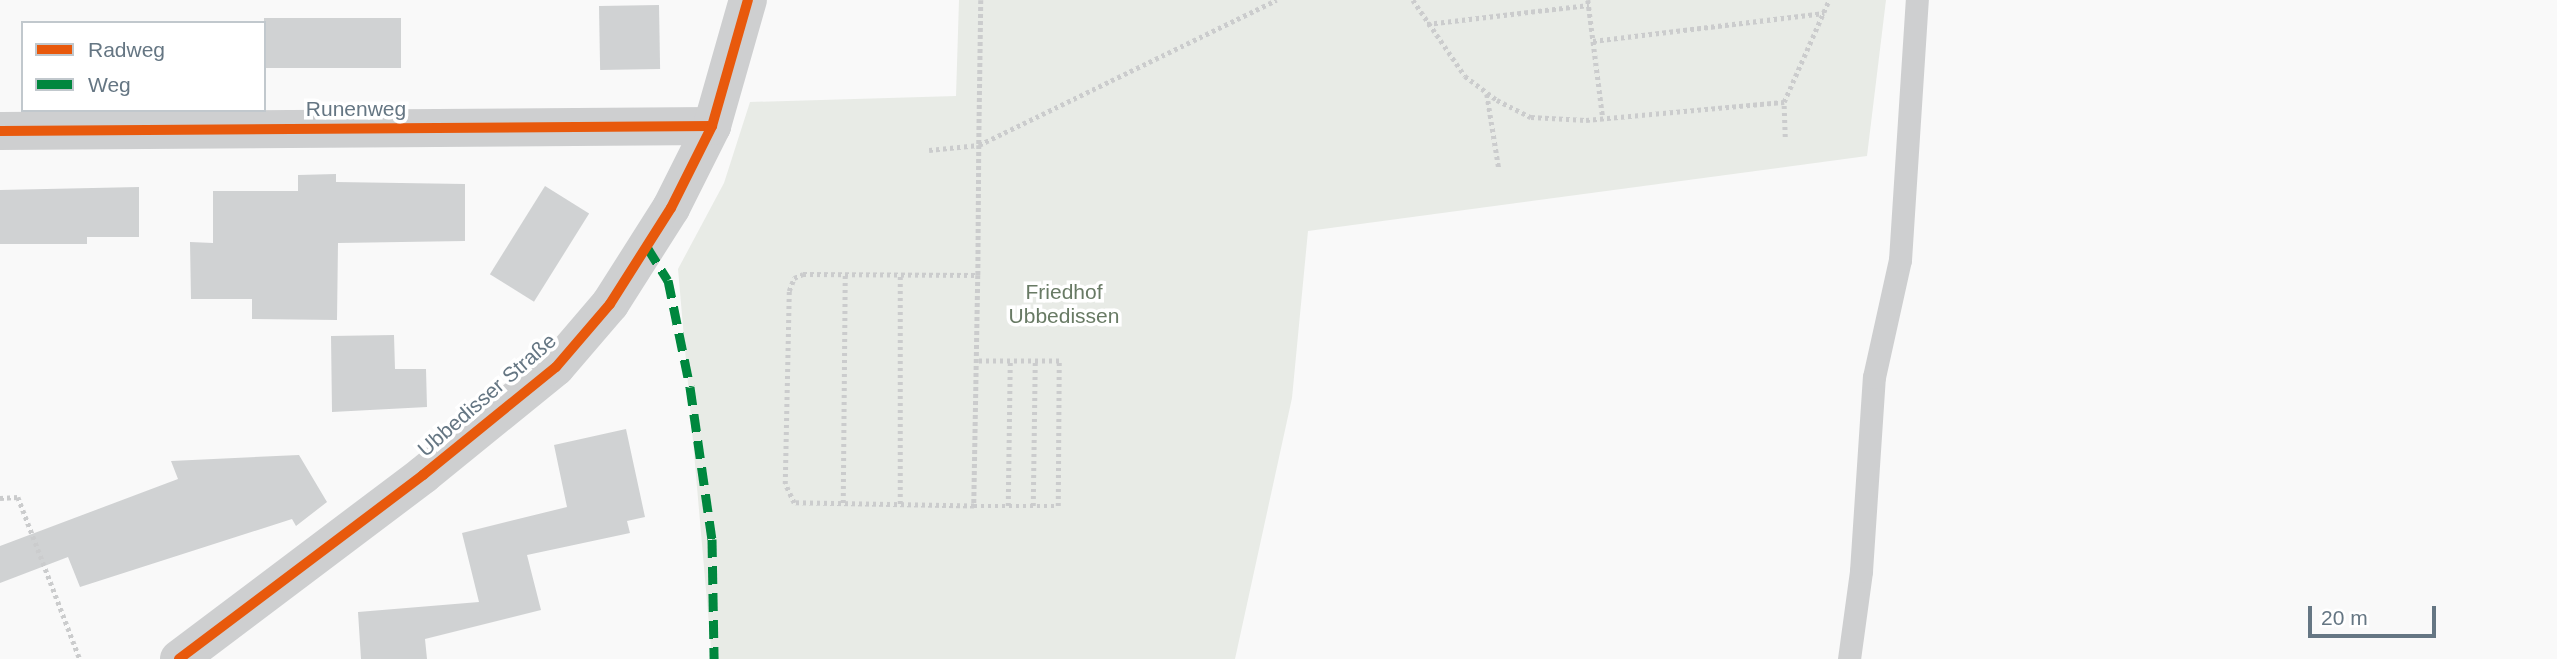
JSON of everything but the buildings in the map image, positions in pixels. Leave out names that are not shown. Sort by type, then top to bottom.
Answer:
[{"type":"street","name":"Ubbedisser Straße","points":[[179,659],[423,475],[556,367],[610,304],[671,208],[712,126],[748,0]]},
{"type":"street","name":"Runenweg","points":[[0,131],[712,126]]},
{"type":"lane","points":[[1849,659],[1861,571],[1874,377],[1900,260],[1917,0]]},
{"type":"path","points":[[974,506],[981,0]]},
{"type":"path","points":[[929,150],[979,145],[1276,0]]},
{"type":"path","points":[[1413,0],[1465,76],[1487,93],[1531,117],[1604,118],[1784,102]]},
{"type":"path","points":[[1785,137],[1784,102],[1829,0]]},
{"type":"path","points":[[1427,24],[1589,2],[1604,118]]},
{"type":"path","points":[[1593,41],[1824,13]]},
{"type":"path","points":[[1487,93],[1499,169]]},
{"type":"path","points":[[977,361],[1059,361],[1058,506],[794,503],[785,484],[789,291],[794,278],[803,274],[978,275]]},
{"type":"path","points":[[843,503],[845,274]]},
{"type":"path","points":[[900,274],[900,504]]},
{"type":"path","points":[[1008,506],[1010,361]]},
{"type":"path","points":[[1033,506],[1035,361]]},
{"type":"path","points":[[0,498],[18,497],[80,659]]},
{"type":"green space","name":"Friedhof Ubbedissen","points":[[959,0],[1886,0],[1867,156],[1308,231],[1292,398],[1235,659],[712,659],[678,269],[724,183],[750,102],[956,96]]},
{"type":"marked path","points":[[647,247],[668,280],[690,387],[712,539],[714,659]]},
{"type":"cycle path","points":[[179,659],[423,475],[556,367],[610,304],[671,208],[712,126],[748,0]]},
{"type":"cycle path","points":[[0,131],[712,126]]}]
